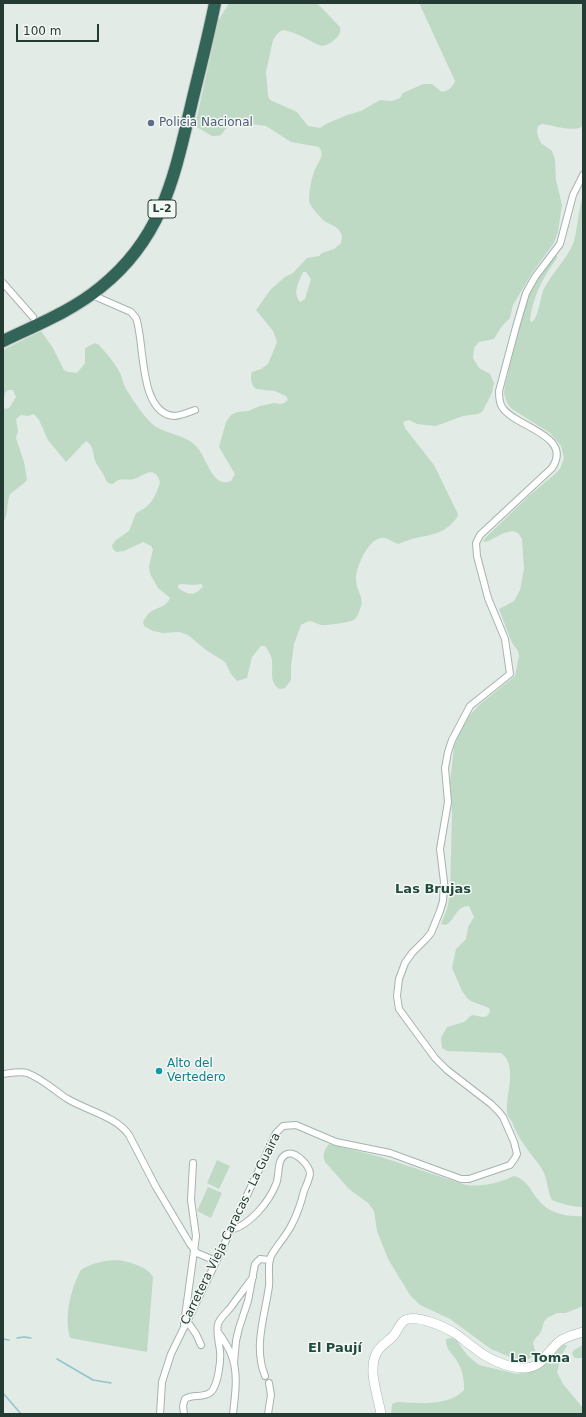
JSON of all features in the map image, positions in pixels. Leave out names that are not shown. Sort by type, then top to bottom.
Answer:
[{"type":"highway","name":"L-2","points":[[3,332],[77,295],[107,271],[133,242],[151,214],[158,198],[168,166],[207,3]]},
{"type":"highway","name":"L-2","points":[[3,341],[62,312],[92,295],[113,277],[135,253],[150,231],[165,201],[176,168],[215,3]]},
{"type":"main road","points":[[381,1414],[373,1374],[373,1365],[376,1354],[378,1350],[395,1334],[404,1321],[411,1318],[420,1318],[456,1334],[493,1360],[520,1368],[538,1365],[560,1341],[583,1332]]},
{"type":"street","name":"Carretera Vieja Caracas - La Guaira","points":[[160,1414],[161,1386],[171,1354],[280,1127],[296,1125],[336,1142],[390,1153],[461,1178],[469,1179],[506,1167],[513,1161],[516,1150],[503,1117],[491,1104],[446,1070],[435,1058],[399,1010],[397,996],[399,979],[405,963],[430,933],[438,916],[443,900],[444,882],[440,849],[448,802],[445,768],[452,740],[470,706],[510,674],[507,644],[488,598],[477,556],[476,543],[480,535],[555,464],[557,454],[555,445],[530,426],[511,416],[502,408],[499,391],[526,292],[535,277],[560,244],[573,195],[583,175]]},
{"type":"street","points":[[3,283],[33,317]]},
{"type":"street","points":[[92,295],[131,312],[136,318],[145,379],[157,407],[166,414],[175,416],[195,410]]},
{"type":"street","points":[[3,1074],[20,1072],[30,1074],[66,1098],[102,1115],[124,1128],[172,1214],[195,1251],[216,1261]]},
{"type":"street","points":[[231,1230],[245,1223],[262,1207],[277,1183],[281,1160],[288,1154],[295,1155],[307,1165],[310,1176],[294,1220],[270,1260],[269,1286],[263,1317],[260,1353],[260,1360],[265,1376]]},
{"type":"street","points":[[184,1327],[196,1236],[191,1200],[193,1163]]},
{"type":"street","points":[[233,1414],[236,1383],[234,1363],[239,1328],[248,1301],[255,1264],[258,1260],[270,1260]]},
{"type":"street","points":[[184,1414],[183,1406],[185,1399],[191,1395],[202,1396],[209,1394],[216,1383],[220,1361],[217,1331],[220,1320],[253,1277]]},
{"type":"street","points":[[187,1321],[196,1334],[200,1345]]},
{"type":"street","points":[[217,1331],[229,1350],[234,1363]]},
{"type":"street","points":[[268,1414],[271,1395],[269,1383]]},
{"type":"green space","points":[[229,3],[317,3],[340,27],[340,33],[337,37],[324,46],[289,31],[282,30],[273,40],[266,72],[268,96],[270,100],[297,112],[308,126],[320,128],[347,115],[361,111],[380,100],[392,101],[400,98],[403,93],[423,84],[432,84],[442,92],[452,87],[455,81],[419,3],[583,3],[583,126],[575,129],[569,129],[542,124],[538,126],[538,137],[541,143],[552,151],[555,159],[556,180],[562,205],[558,232],[554,243],[532,273],[513,305],[510,318],[502,326],[494,339],[479,342],[474,348],[473,358],[479,368],[490,374],[494,383],[492,393],[482,412],[478,414],[463,416],[436,426],[417,424],[409,420],[403,422],[405,428],[434,465],[458,516],[449,526],[434,534],[398,544],[383,538],[371,543],[363,555],[356,575],[362,603],[357,616],[354,620],[338,624],[321,625],[309,621],[301,625],[294,644],[291,680],[285,688],[280,689],[274,684],[272,660],[265,646],[261,646],[252,657],[247,678],[237,681],[231,674],[225,662],[206,650],[188,635],[179,632],[163,633],[153,631],[144,626],[143,622],[149,613],[166,604],[170,598],[158,588],[150,574],[149,567],[153,549],[151,546],[143,542],[124,551],[116,552],[112,545],[116,540],[129,531],[136,513],[149,505],[157,492],[160,482],[158,477],[152,472],[134,479],[121,479],[113,484],[109,483],[106,481],[96,463],[91,445],[89,443],[86,441],[66,462],[48,440],[39,420],[34,414],[28,416],[21,415],[16,419],[18,431],[16,438],[24,462],[27,480],[10,494],[6,516],[3,523],[3,406],[5,409],[9,408],[16,397],[13,390],[8,390],[5,393],[3,404],[3,350],[41,331],[53,348],[64,370],[68,372],[77,373],[85,363],[85,348],[95,343],[99,345],[117,367],[127,390],[150,422],[161,429],[186,439],[196,446],[210,471],[219,480],[224,482],[231,481],[235,474],[219,447],[226,422],[231,415],[237,412],[248,411],[260,406],[274,403],[284,403],[288,400],[286,396],[275,391],[256,389],[252,383],[252,372],[261,369],[268,364],[277,342],[273,331],[256,310],[271,289],[285,277],[293,273],[307,258],[319,256],[322,253],[334,249],[341,243],[342,235],[336,227],[323,220],[309,202],[312,179],[322,153],[319,147],[291,142],[266,126],[235,122],[228,126],[221,135],[212,136],[195,126],[218,21]],"holes":[[[303,272],[306,272],[311,279],[305,299],[300,302],[296,291]],[[201,584],[203,586],[200,590],[191,594],[178,588],[178,585]]]},
{"type":"green space","points":[[583,196],[583,1207],[567,1205],[552,1200],[543,1171],[516,1131],[507,1112],[510,1072],[506,1058],[501,1053],[447,1051],[442,1048],[441,1038],[447,1027],[464,1022],[472,1015],[483,1017],[487,1016],[490,1012],[489,1008],[467,998],[462,991],[452,968],[456,949],[466,939],[468,927],[474,917],[469,906],[461,908],[446,925],[441,924],[447,909],[450,893],[452,814],[450,782],[454,747],[462,725],[470,715],[479,705],[515,676],[519,656],[518,651],[512,643],[499,609],[514,601],[520,590],[524,569],[522,539],[518,533],[513,531],[504,533],[486,542],[483,541],[530,495],[560,469],[564,458],[561,446],[550,433],[512,409],[507,403],[504,393],[505,386],[518,325],[530,290],[542,272],[557,256],[543,280],[536,296],[531,312],[530,321],[532,322],[537,313],[546,285],[572,247]]},
{"type":"green space","points":[[329,1144],[381,1157],[466,1185],[491,1184],[514,1176],[523,1180],[540,1202],[554,1212],[572,1216],[583,1216],[583,1306],[566,1313],[557,1313],[547,1318],[541,1332],[533,1343],[536,1354],[529,1359],[515,1359],[491,1349],[450,1319],[420,1305],[410,1295],[388,1259],[377,1231],[374,1211],[368,1203],[349,1189],[325,1162],[324,1153]]},
{"type":"green space","points":[[217,1160],[230,1166],[219,1189],[207,1183]]},
{"type":"green space","points":[[208,1187],[222,1193],[211,1218],[197,1211]]},
{"type":"green space","points":[[118,1260],[142,1267],[153,1277],[147,1352],[70,1338],[68,1330],[69,1304],[74,1286],[81,1270],[89,1265],[99,1262]]},
{"type":"green space","points":[[452,1338],[457,1341],[467,1355],[479,1365],[517,1374],[537,1369],[550,1359],[563,1344],[566,1345],[567,1346],[562,1354],[557,1372],[563,1384],[583,1408],[583,1414],[391,1414],[392,1404],[397,1402],[441,1402],[450,1399],[464,1390],[461,1368],[447,1346],[446,1339]]},
{"type":"green space","points":[[583,1345],[583,1358],[575,1358],[572,1353],[574,1350]]},
{"type":"waterway","points":[[17,1338],[31,1338]]},
{"type":"waterway","points":[[3,1339],[9,1340]]},
{"type":"waterway","points":[[57,1359],[93,1380],[111,1383]]},
{"type":"waterway","points":[[3,1393],[21,1414]]},
{"type":"place","name":"Policia Nacional","points":[[151,123]]},
{"type":"place","name":"Alto del Vertedero","points":[[159,1071]]},
{"type":"district","name":"Las Brujas","points":[[433,890]]},
{"type":"district","name":"El Paují","points":[[335,1349]]},
{"type":"district","name":"La Toma","points":[[540,1359]]}]
